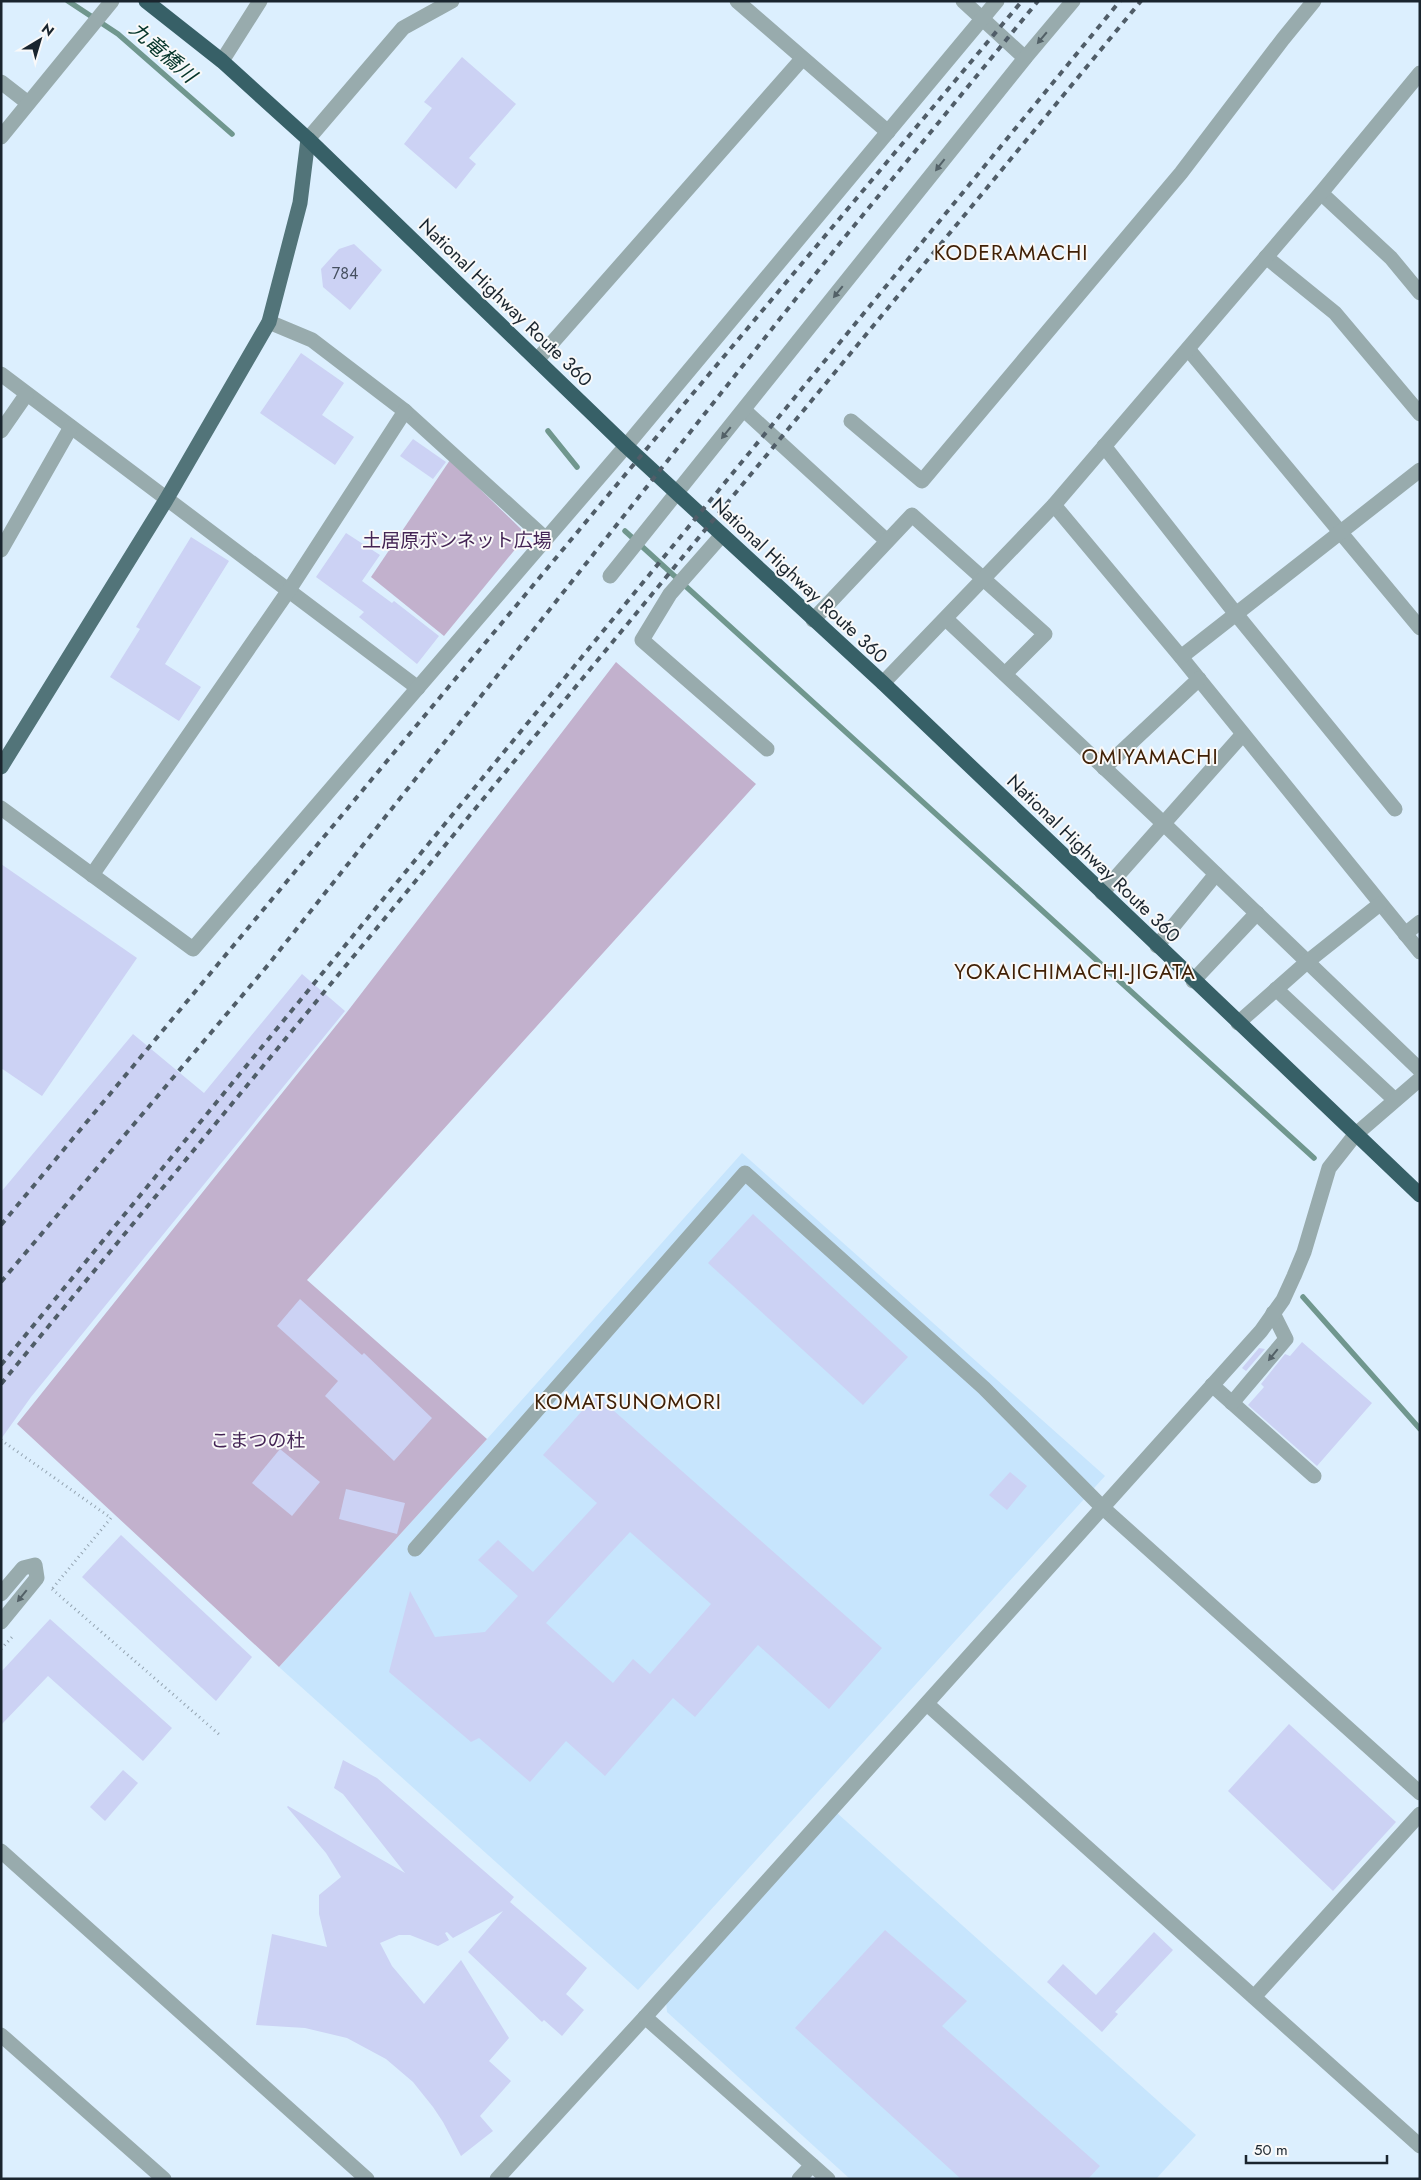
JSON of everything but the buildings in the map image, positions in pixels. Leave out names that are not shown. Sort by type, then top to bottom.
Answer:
[{"type":"highway","name":"National Highway Route 360","points":[[146,1],[222,61],[308,139],[626,446],[883,684],[1420,1195]]},
{"type":"main road","points":[[1,767],[166,500],[269,322],[300,203],[308,139]]},
{"type":"street","points":[[222,61],[260,1]]},
{"type":"street","points":[[308,139],[403,28],[452,1]]},
{"type":"street","points":[[737,1],[888,132]]},
{"type":"street","points":[[963,1],[1025,58]]},
{"type":"street","points":[[1,808],[193,949],[626,446],[997,1]]},
{"type":"street","points":[[610,576],[643,532],[744,410],[1025,58],[1073,1]]},
{"type":"street","points":[[851,421],[922,481],[1181,174],[1314,1]]},
{"type":"street","points":[[1,137],[107,7]]},
{"type":"street","points":[[537,360],[802,59]]},
{"type":"street","points":[[883,684],[1054,505],[1420,73]]},
{"type":"street","points":[[1,82],[28,103]]},
{"type":"street","points":[[1320,193],[1392,258],[1420,293]]},
{"type":"street","points":[[1266,257],[1335,313],[1420,414]]},
{"type":"street","points":[[269,322],[312,340],[405,411],[546,538]]},
{"type":"street","points":[[1188,349],[1420,628]]},
{"type":"street","points":[[1,374],[26,395],[71,426],[166,500],[418,688]]},
{"type":"street","points":[[1,431],[26,395]]},
{"type":"street","points":[[744,410],[887,541]]},
{"type":"street","points":[[92,875],[289,590],[405,411]]},
{"type":"street","points":[[1,550],[71,426]]},
{"type":"street","points":[[1104,446],[1236,614],[1395,809]]},
{"type":"street","points":[[1181,657],[1420,470]]},
{"type":"street","points":[[1054,505],[1181,657],[1420,952]]},
{"type":"street","points":[[813,620],[912,515],[985,578],[1045,634],[1005,674]]},
{"type":"street","points":[[722,535],[670,594],[642,640],[767,749]]},
{"type":"street","points":[[946,619],[1164,824],[1420,1070]]},
{"type":"street","points":[[1104,768],[1199,679]]},
{"type":"street","points":[[1102,893],[1243,734]]},
{"type":"street","points":[[1157,946],[1216,874]]},
{"type":"street","points":[[1238,1023],[1307,962],[1380,904]]},
{"type":"street","points":[[1193,981],[1257,913]]},
{"type":"street","points":[[1405,934],[1420,922]]},
{"type":"street","points":[[1276,989],[1395,1100]]},
{"type":"street","points":[[497,2179],[927,1704],[1261,1331],[1283,1300],[1304,1252],[1329,1168],[1355,1135],[1420,1079]]},
{"type":"street","points":[[415,1549],[745,1173],[984,1388],[1102,1507],[1420,1793]]},
{"type":"street","points":[[1232,1403],[1286,1339],[1273,1313]]},
{"type":"street","points":[[1212,1385],[1314,1476]]},
{"type":"street","points":[[1,1594],[23,1568],[35,1565],[37,1578],[1,1622]]},
{"type":"street","points":[[927,1704],[1420,2146]]},
{"type":"street","points":[[1254,1997],[1420,1814]]},
{"type":"street","points":[[1,1851],[367,2179]]},
{"type":"street","points":[[644,2017],[828,2179]]},
{"type":"street","points":[[1,2035],[164,2179]]},
{"type":"street","points":[[799,2179],[812,2164]]},
{"type":"path","points":[[1,1440],[111,1518],[46,1596]]},
{"type":"path","points":[[52,1589],[222,1736]]},
{"type":"path","points":[[1,1649],[14,1634]]},
{"type":"shaded area","points":[[742,1153],[1105,1476],[638,1990],[279,1667],[487,1439]]},
{"type":"shaded area","points":[[837,1813],[1196,2135],[1156,2179],[850,2179],[667,2012],[666,2001]]},
{"type":"green space","name":"土居原ボンネット広場","points":[[450,460],[521,529],[522,541],[444,636],[371,577]]},
{"type":"green space","name":"こまつの杜","points":[[616,662],[756,784],[307,1280],[487,1439],[279,1667],[17,1424],[347,1012]]},
{"type":"waterway","name":"九竜橋川","points":[[68,1],[118,34],[232,134]]},
{"type":"waterway","points":[[548,431],[577,467]]},
{"type":"waterway","points":[[625,531],[1314,1158]]},
{"type":"waterway","points":[[1303,1297],[1420,1429]]},
{"type":"railway","points":[[1,1225],[1022,1]]},
{"type":"railway","points":[[1,1282],[268,965],[840,243],[1038,1]]},
{"type":"railway","points":[[1,1365],[1120,1]]},
{"type":"railway","points":[[1,1384],[1141,1]]},
{"type":"district","name":"KODERAMACHI","points":[[1011,253]]},
{"type":"district","name":"OMIYAMACHI","points":[[1150,757]]},
{"type":"district","name":"YOKAICHIMACHI-JIGATA","points":[[1075,972]]},
{"type":"district","name":"KOMATSUNOMORI","points":[[628,1402]]}]
